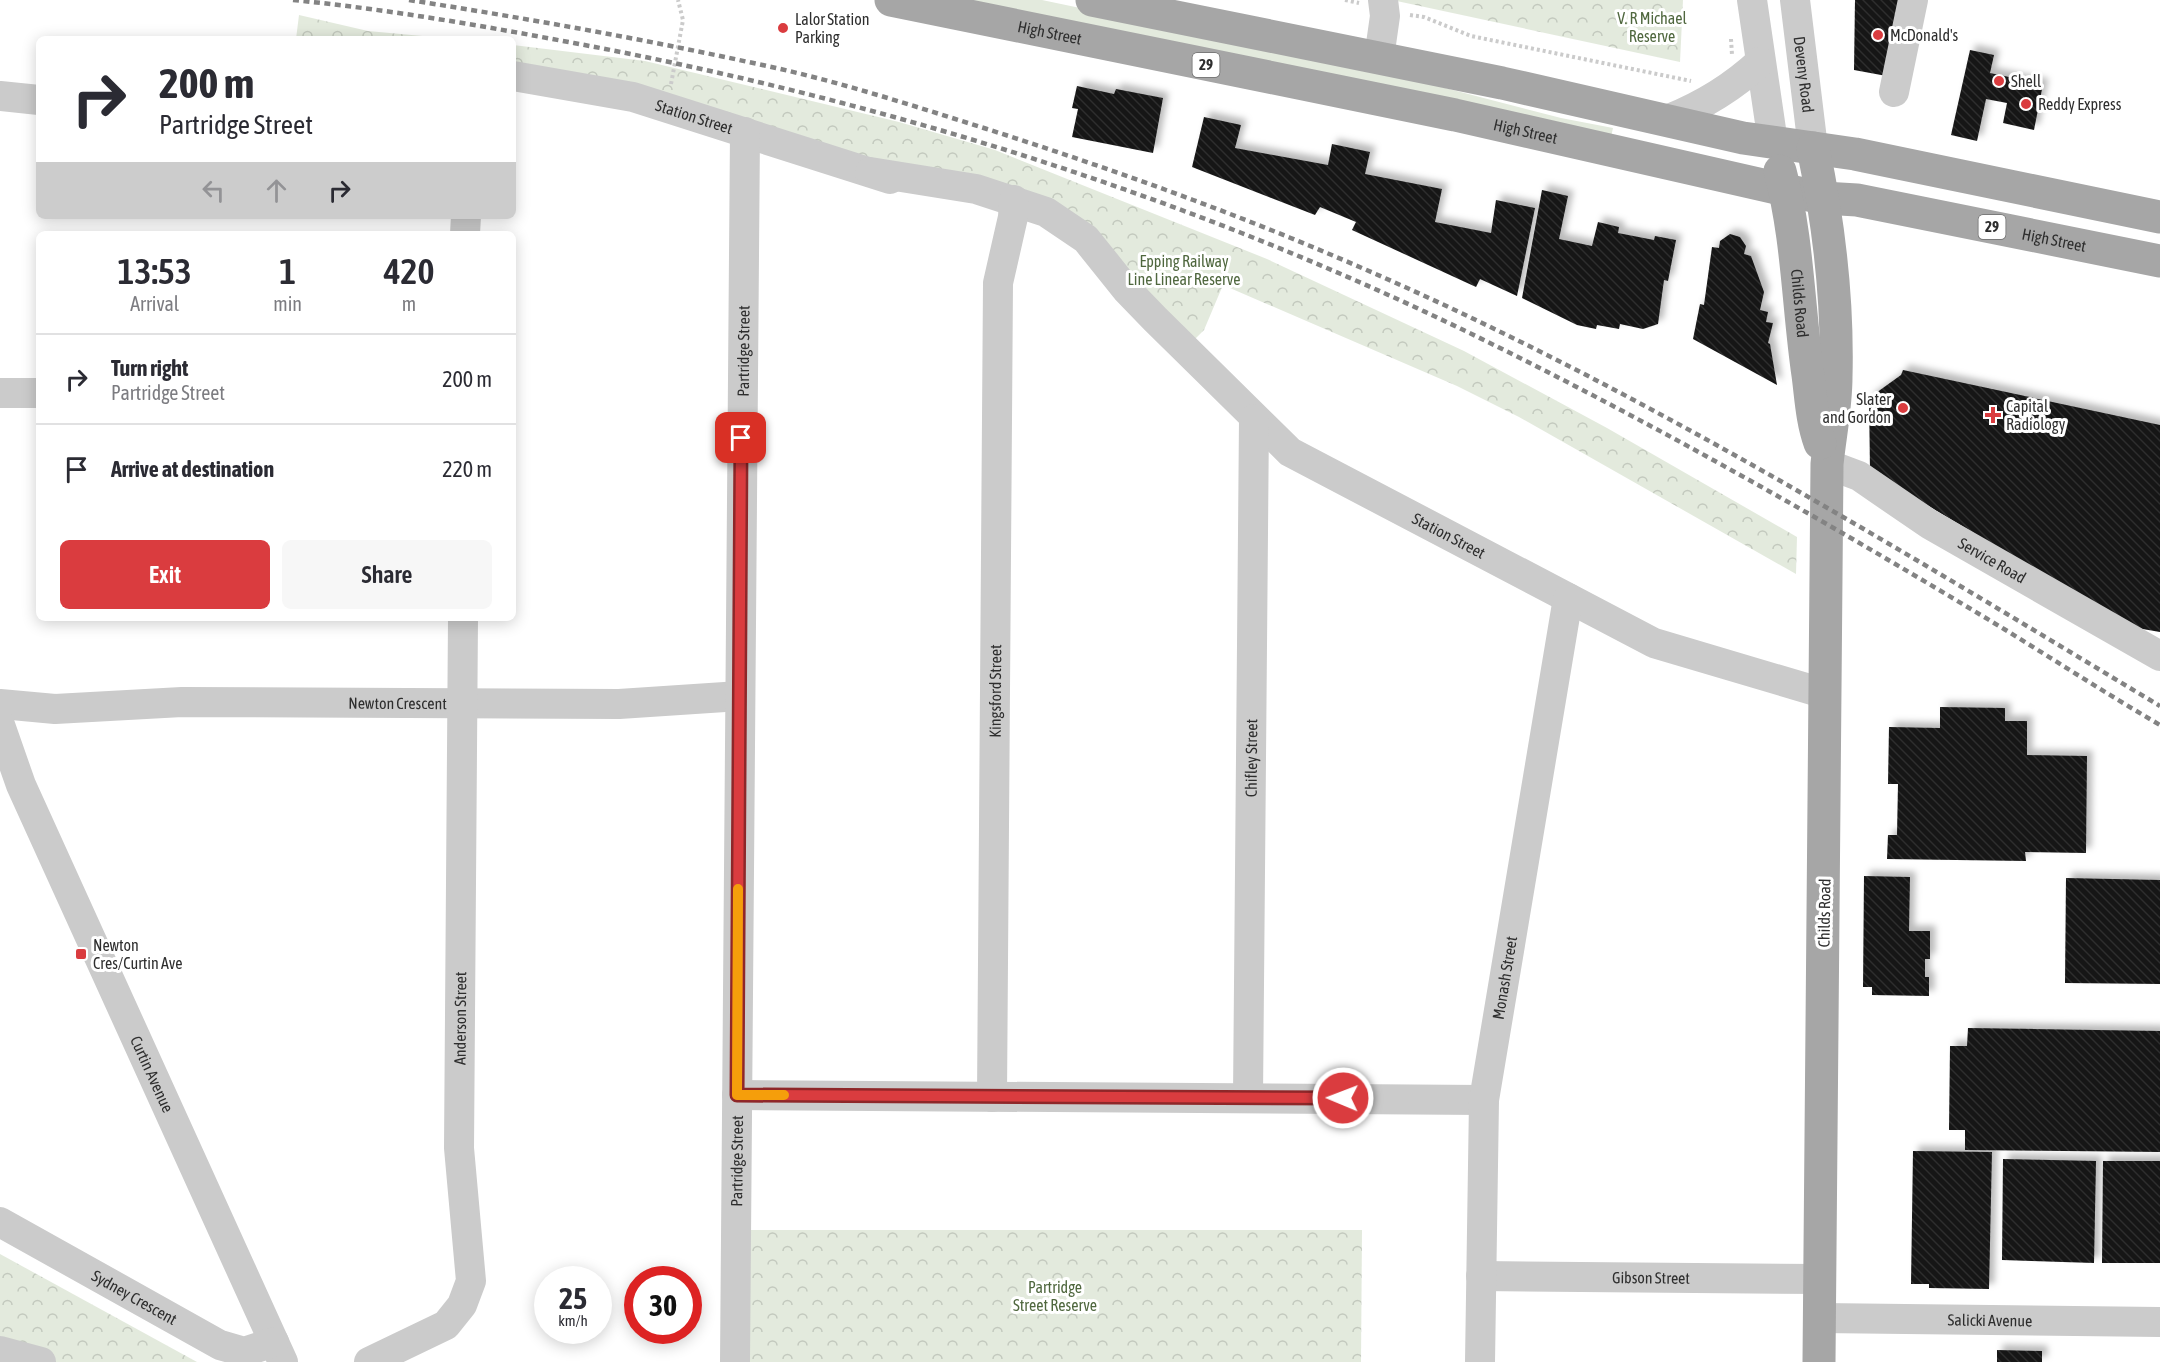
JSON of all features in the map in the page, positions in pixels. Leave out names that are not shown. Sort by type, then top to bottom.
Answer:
[{"type":"main road","name":"High Street","points":[[891,0],[1455,115],[1823,198],[1857,200],[2160,261]]},
{"type":"main road","points":[[1092,0],[1379,58],[1773,143],[1856,154],[2160,217]]},
{"type":"main road","name":"Childs Road","points":[[1773,143],[1794,233],[1803,344],[1815,429],[1827,464]]},
{"type":"main road","name":"Childs Road","points":[[1813,148],[1823,198],[1835,314],[1836,379],[1827,464],[1819,1362]]},
{"type":"street","points":[[1752,0],[1773,143]]},
{"type":"street","name":"Deveny Road","points":[[1795,0],[1813,148]]},
{"type":"street","points":[[1894,92],[1913,0]]},
{"type":"street","points":[[1379,58],[1384,4]]},
{"type":"street","points":[[1669,119],[1699,107],[1735,85],[1760,62]]},
{"type":"street","name":"Station Street","points":[[516,76],[600,90],[665,106],[870,172],[976,189],[1010,210],[1046,212],[1086,238],[1126,289],[1254,419],[1276,441],[1309,463],[1674,651],[1826,694]]},
{"type":"street","points":[[0,96],[36,100]]},
{"type":"street","name":"Partridge Street","points":[[735,1362],[745,132]]},
{"type":"street","name":"Kingsford Street","points":[[992,1097],[998,283],[1010,210]]},
{"type":"street","points":[[0,393],[36,393]]},
{"type":"street","name":"Chifley Street","points":[[1248,1097],[1254,419]]},
{"type":"street","points":[[1253,492],[1261,480],[1280,467],[1309,463]]},
{"type":"street","name":"Service Road","points":[[1827,464],[1859,476],[1929,524],[2160,656]]},
{"type":"street","name":"Monash Street","points":[[1480,1362],[1484,1100],[1568,598]]},
{"type":"street","name":"Anderson Street","points":[[369,1362],[446,1325],[462,1305],[471,1281],[459,1148],[463,621]]},
{"type":"street","name":"Newton Crescent","points":[[0,705],[55,709],[182,702],[619,704],[740,696]]},
{"type":"street","name":"Curtin Avenue","points":[[0,705],[2,715],[0,722],[21,785],[279,1352]]},
{"type":"street","name":"Newton Crescent","points":[[0,722],[55,709]]},
{"type":"street","name":"Curtin Avenue","points":[[0,755],[21,785]]},
{"type":"street","points":[[737,1095],[1484,1100]]},
{"type":"street","name":"Sydney Crescent","points":[[0,1222],[220,1345],[244,1352],[279,1352]]},
{"type":"street","name":"Gibson Street","points":[[1481,1276],[1820,1279]]},
{"type":"street","name":"Salicki Avenue","points":[[1820,1318],[2160,1322]]},
{"type":"street","points":[[0,1352],[42,1362]]},
{"type":"path","points":[[665,106],[683,20],[678,0]]},
{"type":"path","points":[[1345,0],[1384,4],[1471,36],[1688,81],[1698,80]]},
{"type":"path","points":[[1730,35],[1731,71],[1735,85]]},
{"type":"green space","points":[[942,0],[1042,0],[1376,70],[1561,118],[1613,128],[1611,137]]},
{"type":"green space","name":"V. R Michael Reserve","points":[[1392,0],[1683,0],[1680,62]]},
{"type":"green space","points":[[299,15],[368,31],[422,36],[296,36]]},
{"type":"green space","name":"Epping Railway Line Linear Reserve","points":[[516,45],[645,61],[899,122],[995,150],[1267,259],[1464,351],[1607,428],[1797,537],[1796,574],[1519,417],[1457,386],[1223,285],[1204,330],[1194,340],[1083,228],[516,68]]},
{"type":"green space","name":"Partridge Street Reserve","points":[[750,1230],[1362,1230],[1361,1362],[749,1362]]},
{"type":"green space","points":[[0,1254],[197,1362],[0,1362]]},
{"type":"building","name":"McDonald's","points":[[1855,0],[1909,0],[1892,77],[1854,70]]},
{"type":"building","points":[[1970,50],[1994,55],[1990,73],[2043,84],[2034,130],[2003,123],[2007,103],[1986,99],[1977,141],[1951,135]]},
{"type":"building","points":[[1077,86],[1114,94],[1116,89],[1163,98],[1153,153],[1072,137],[1078,109],[1072,108]]},
{"type":"building","points":[[1204,117],[1241,125],[1235,148],[1328,165],[1332,144],[1370,152],[1365,174],[1442,189],[1435,222],[1491,233],[1496,200],[1535,208],[1517,296],[1480,279],[1476,287],[1352,230],[1356,222],[1320,207],[1315,215],[1192,167]]},
{"type":"building","points":[[1542,190],[1568,196],[1559,239],[1592,246],[1598,222],[1619,227],[1618,233],[1654,240],[1655,236],[1676,240],[1668,281],[1664,280],[1658,324],[1643,329],[1620,324],[1619,329],[1597,325],[1596,329],[1577,325],[1522,298]]},
{"type":"building","points":[[1730,234],[1740,237],[1746,246],[1744,254],[1751,256],[1764,292],[1760,310],[1768,312],[1766,322],[1773,323],[1768,343],[1777,385],[1693,339],[1700,304],[1704,305],[1712,247],[1719,248],[1720,241]]},
{"type":"building","points":[[1903,370],[2160,425],[2160,632],[2131,627],[1870,471],[1869,398],[1901,375]]},
{"type":"building","points":[[1940,707],[2005,708],[2005,721],[2027,721],[2027,755],[2087,756],[2086,853],[2025,852],[2026,861],[1887,859],[1888,835],[1897,835],[1898,784],[1888,784],[1889,727],[1940,728]]},
{"type":"building","points":[[1864,876],[1910,877],[1909,931],[1930,931],[1930,959],[1925,959],[1925,977],[1929,977],[1929,996],[1872,995],[1872,987],[1863,987]]},
{"type":"building","points":[[2066,878],[2160,880],[2160,984],[2065,983]]},
{"type":"building","points":[[1968,1028],[2160,1031],[2160,1152],[1965,1150],[1965,1130],[1949,1130],[1950,1046],[1967,1046]]},
{"type":"building","points":[[1913,1151],[1992,1152],[1989,1289],[1929,1288],[1929,1284],[1911,1284]]},
{"type":"building","points":[[2003,1159],[2096,1161],[2094,1263],[2002,1260]]},
{"type":"building","points":[[2103,1161],[2160,1161],[2160,1263],[2102,1263]]},
{"type":"building","points":[[1997,1350],[2042,1351],[2042,1362],[1997,1362]]},
{"type":"railway","points":[[293,0],[482,26],[712,71],[828,99],[943,131],[1057,166],[1169,205],[1281,249],[1390,296],[1498,347],[1627,413],[1880,555],[2160,725]]},
{"type":"railway","points":[[409,0],[638,40],[829,81],[934,112],[1080,160],[1264,227],[1459,312],[1664,416],[1865,530],[2160,706]]},
{"type":"slow traffic","points":[[738,889],[737,1095],[784,1095]]},
{"type":"place","name":"Lalor Station Parking","points":[[783,28]]},
{"type":"place","name":"McDonald's","points":[[1878,35]]},
{"type":"place","name":"Shell","points":[[1999,81]]},
{"type":"place","name":"Reddy Express","points":[[2026,104]]},
{"type":"place","name":"Slater and Gordon","points":[[1903,408]]},
{"type":"place","name":"Capital Radiology","points":[[1993,415]]},
{"type":"place","name":"Newton Cres/Curtin Ave","points":[[81,954]]},
{"type":"route","points":[[741,438],[737,1095],[1343,1098]]}]
